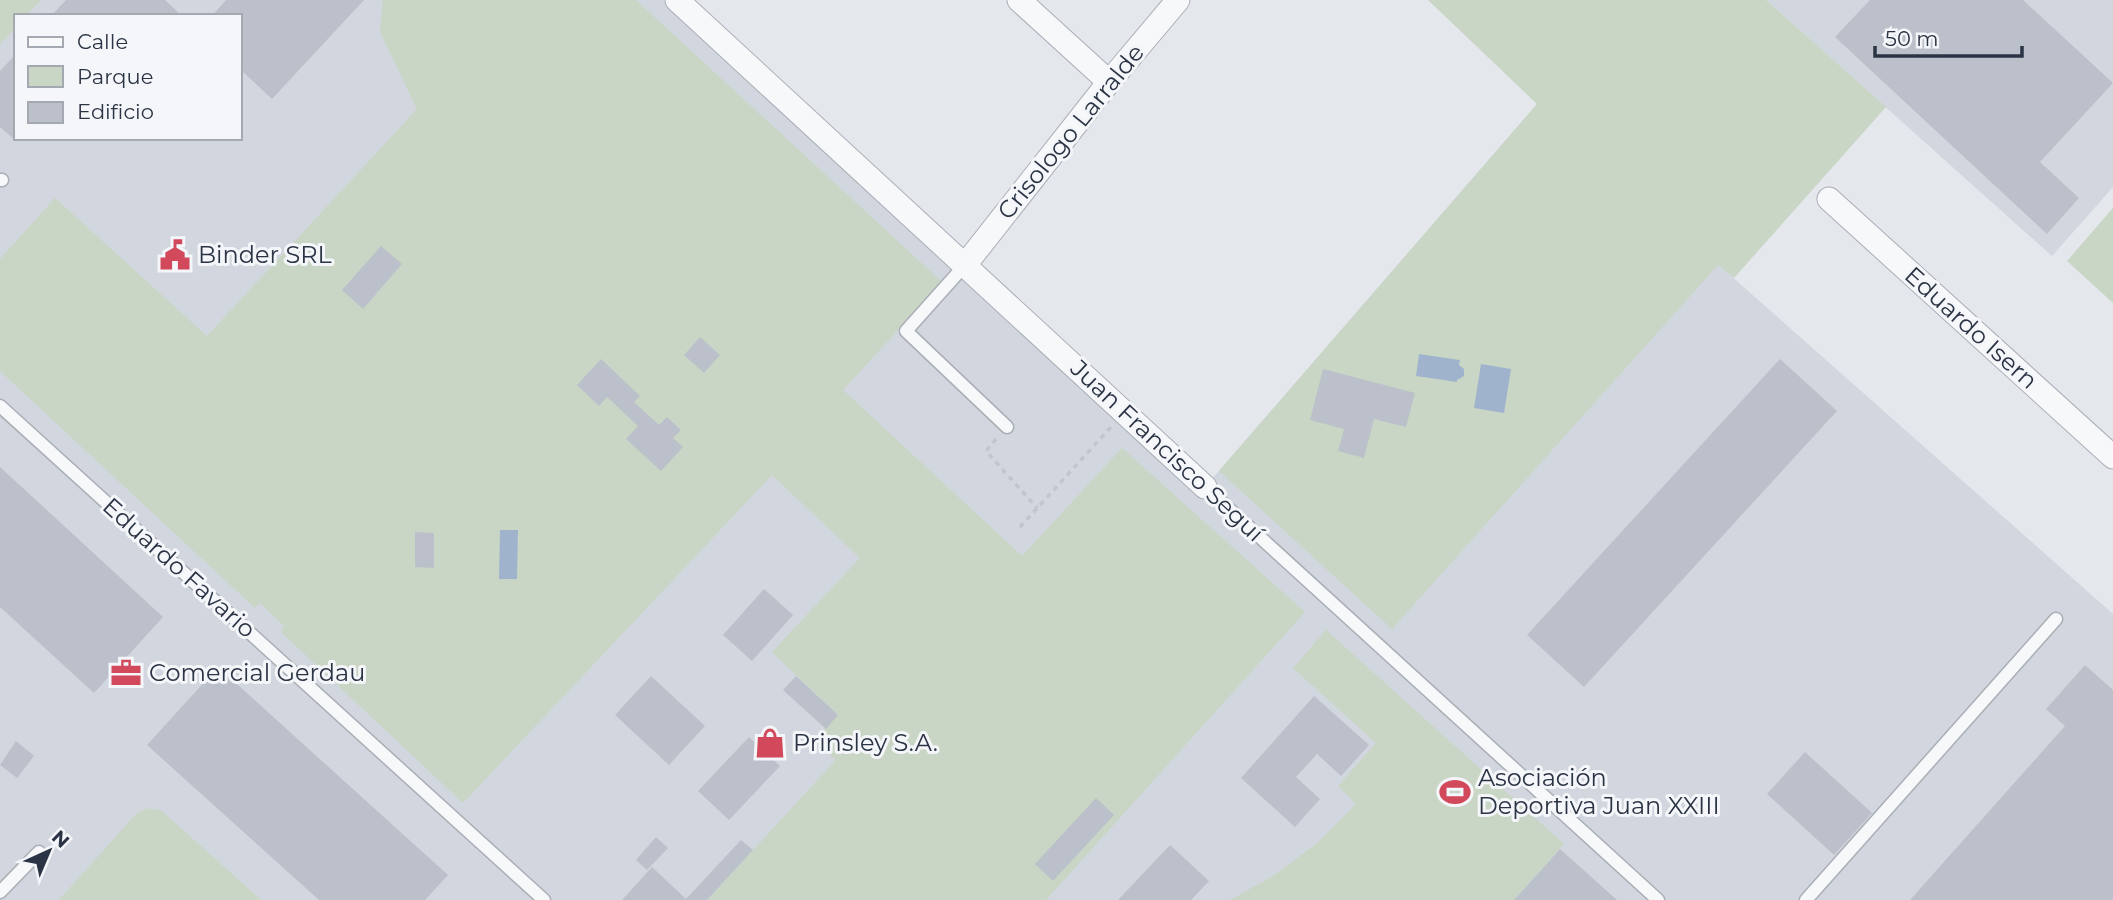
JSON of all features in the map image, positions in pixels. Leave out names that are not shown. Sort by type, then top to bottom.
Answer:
[{"type":"street","name":"Juan Francisco Seguí","points":[[677,0],[1205,487]]},
{"type":"street","points":[[1019,0],[1109,82]]},
{"type":"street","name":"Crisologo Larralde","points":[[965,265],[1109,82],[1178,0]]},
{"type":"street","name":"Eduardo Isern","points":[[1829,199],[2113,457]]},
{"type":"lane","points":[[965,265],[906,331],[1007,427]]},
{"type":"lane","name":"Eduardo Favario","points":[[0,406],[544,900]]},
{"type":"lane","name":"Juan Francisco Seguí","points":[[1205,487],[1658,900]]},
{"type":"lane","points":[[1806,900],[2056,619]]},
{"type":"lane","points":[[0,892],[38,852]]},
{"type":"path","points":[[1020,527],[1125,412]]},
{"type":"path","points":[[1007,427],[986,451],[1037,508]]},
{"type":"shaded area","points":[[0,0],[677,0],[1205,487],[1537,104],[2113,614],[2113,900],[0,900]]},
{"type":"shaded area","points":[[1766,0],[2113,0],[2113,187],[2052,256]]},
{"type":"green space","points":[[0,0],[41,0],[28,14],[14,14],[14,29],[0,44]]},
{"type":"green space","points":[[383,0],[636,0],[942,282],[843,390],[1022,556],[1122,448],[1305,612],[1046,900],[707,900],[836,760],[813,740],[838,715],[772,652],[860,558],[772,475],[463,803],[281,632],[284,626],[260,603],[255,608],[0,371],[0,259],[55,198],[207,336],[417,109],[380,32]]},
{"type":"green space","points":[[1428,0],[1766,0],[1886,107],[1734,278],[1718,265],[1392,629],[1219,471],[1537,104]]},
{"type":"green space","points":[[2113,208],[2113,303],[2067,261]]},
{"type":"green space","points":[[1326,630],[1564,844],[1514,900],[1230,900],[1273,876],[1316,844],[1356,804],[1338,786],[1376,743],[1293,668]]},
{"type":"green space","points":[[147,808],[162,811],[261,900],[59,900],[136,814]]},
{"type":"water","points":[[1419,354],[1460,360],[1459,365],[1464,369],[1464,376],[1457,382],[1416,376]]},
{"type":"water","points":[[1481,364],[1511,369],[1504,413],[1474,408]]},
{"type":"water","points":[[500,530],[518,530],[517,579],[499,579]]},
{"type":"building","points":[[66,0],[165,0],[180,14],[53,14]]},
{"type":"building","points":[[226,0],[364,0],[272,99],[242,71],[242,14],[214,14]]},
{"type":"building","points":[[1870,0],[2023,0],[2113,83],[2040,162],[2079,198],[2047,234],[1835,37]]},
{"type":"building","points":[[14,56],[14,139],[0,127],[0,71]]},
{"type":"building","points":[[381,246],[402,264],[363,309],[342,290]]},
{"type":"building","points":[[700,337],[720,355],[704,373],[684,355]]},
{"type":"building","points":[[601,359],[640,396],[634,402],[659,425],[667,417],[681,430],[673,438],[683,447],[661,471],[626,439],[638,426],[607,397],[599,406],[577,385]]},
{"type":"building","points":[[1780,359],[1837,411],[1584,687],[1527,635]]},
{"type":"building","points":[[1323,369],[1415,393],[1406,427],[1374,419],[1364,458],[1338,451],[1344,429],[1310,420]]},
{"type":"building","points":[[0,467],[163,617],[94,693],[0,607]]},
{"type":"building","points":[[415,532],[434,533],[434,568],[415,567]]},
{"type":"building","points":[[764,589],[793,615],[752,661],[723,635]]},
{"type":"building","points":[[2085,665],[2113,690],[2113,900],[1910,900],[2065,726],[2046,709]]},
{"type":"building","points":[[218,667],[448,875],[425,900],[319,900],[147,745]]},
{"type":"building","points":[[651,676],[705,726],[669,765],[615,715]]},
{"type":"building","points":[[796,676],[838,715],[826,729],[783,690]]},
{"type":"building","points":[[1314,696],[1369,745],[1341,776],[1317,754],[1296,777],[1320,799],[1295,827],[1241,778]]},
{"type":"building","points":[[749,737],[780,766],[729,820],[698,791]]},
{"type":"building","points":[[16,741],[34,756],[17,778],[0,765]]},
{"type":"building","points":[[1805,752],[1872,813],[1834,855],[1767,794]]},
{"type":"building","points":[[1096,798],[1114,815],[1053,881],[1035,864]]},
{"type":"building","points":[[656,837],[668,848],[647,870],[636,860]]},
{"type":"building","points":[[741,840],[753,850],[707,900],[622,900],[652,867],[686,899]]},
{"type":"building","points":[[1170,845],[1209,881],[1191,900],[1118,900]]},
{"type":"building","points":[[1560,849],[1617,900],[1514,900]]},
{"type":"place","name":"Binder SRL","points":[[175,255]]},
{"type":"place","name":"Comercial Gerdau","points":[[126,673]]},
{"type":"place","name":"Prinsley S.A.","points":[[770,743]]},
{"type":"place","name":"Asociación Deportiva Juan XXIII","points":[[1455,792]]}]
